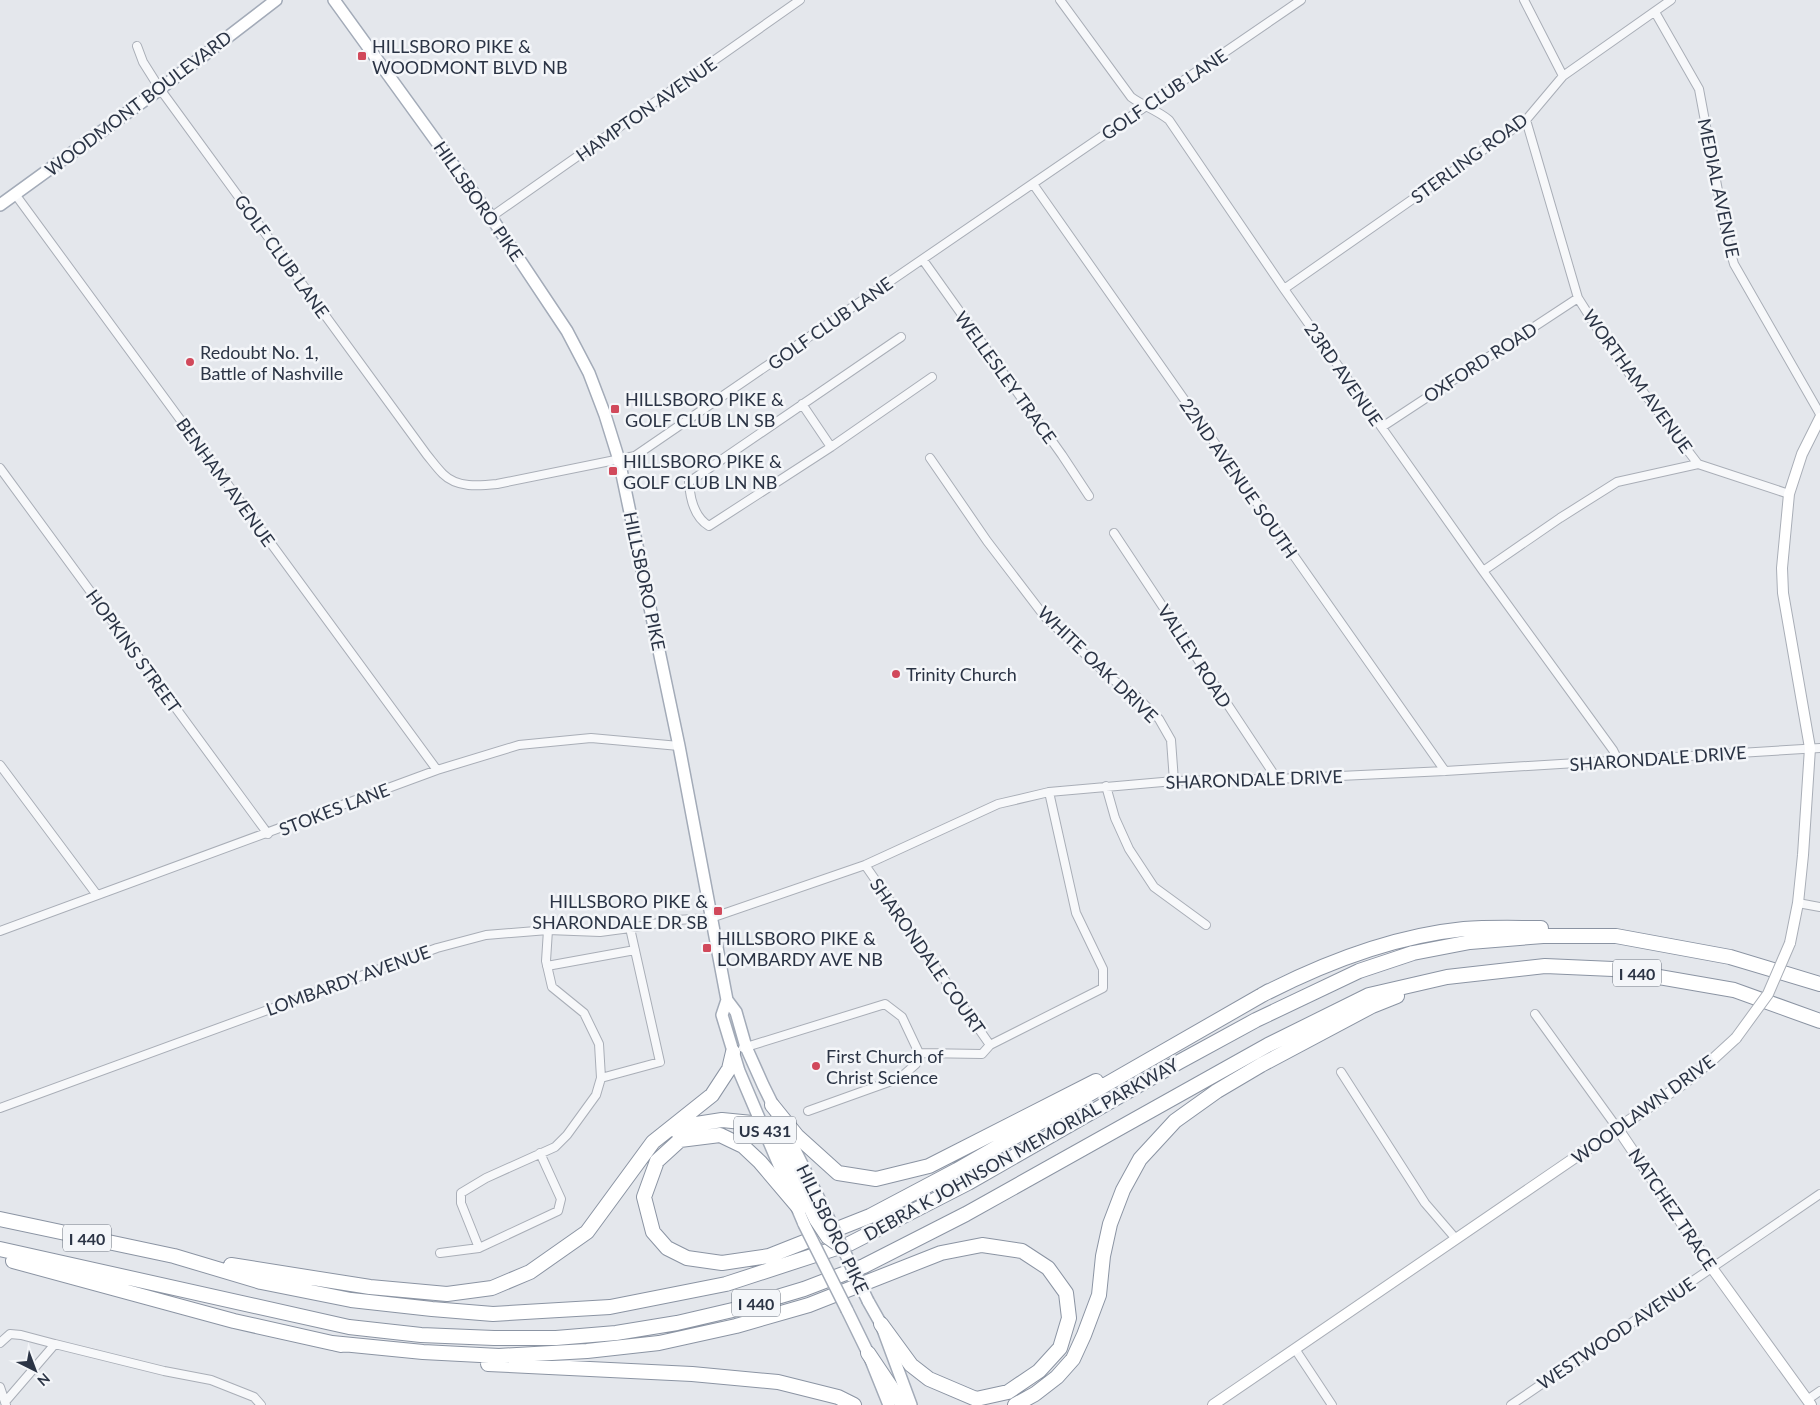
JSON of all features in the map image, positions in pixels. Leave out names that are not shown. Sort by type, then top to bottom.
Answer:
[{"type":"highway","points":[[772,1105],[797,1136],[838,1173],[876,1179],[929,1166],[1270,991],[1346,958],[1392,943],[1465,929],[1551,928],[1616,936]]},
{"type":"highway","name":"DEBRA K JOHNSON MEMORIAL PARKWAY","points":[[0,1220],[174,1256],[262,1282],[351,1300],[493,1314],[610,1306],[726,1284],[849,1244],[968,1183],[1256,1020],[1358,971],[1414,953],[1470,942],[1543,936],[1616,936],[1730,957],[1820,984]]},
{"type":"highway","name":"DEBRA K JOHNSON MEMORIAL PARKWAY","points":[[0,1249],[349,1326],[421,1335],[494,1338],[556,1338],[616,1333],[677,1323],[737,1309],[804,1289],[864,1266],[966,1214],[1268,1045],[1369,995],[1447,978],[1545,966],[1612,969],[1734,990],[1820,1021]]},
{"type":"highway","points":[[1015,1405],[1035,1394],[1057,1377],[1073,1359],[1099,1295],[1103,1256],[1110,1224],[1123,1190],[1140,1159],[1175,1121],[1217,1091],[1261,1065],[1363,1010],[1447,978]]},
{"type":"highway","points":[[799,1208],[760,1162],[743,1146],[720,1135],[680,1140],[657,1161],[644,1197],[653,1232],[667,1248],[687,1258],[722,1263],[770,1256],[870,1216],[957,1170],[1270,991]]},
{"type":"highway","points":[[174,1256],[370,1287],[447,1294],[492,1288],[530,1272],[587,1232],[653,1142],[712,1095],[739,1050]]},
{"type":"highway","points":[[666,1133],[690,1125],[722,1120],[762,1124],[772,1131],[779,1142],[816,1219],[828,1237],[842,1247]]},
{"type":"highway","points":[[332,1343],[423,1352],[500,1356],[587,1351],[659,1343],[736,1326],[810,1305],[941,1253],[982,1245],[1022,1251],[1048,1268],[1066,1293],[1069,1318],[1060,1348],[1040,1371],[1008,1392],[976,1399],[929,1379],[911,1365],[881,1324]]},
{"type":"highway","points":[[0,1258],[234,1321],[332,1343],[440,1361],[684,1374],[778,1382],[838,1397],[854,1405]]},
{"type":"highway","points":[[868,1353],[901,1402],[906,1405]]},
{"type":"main road","name":"WOODMONT BOULEVARD","points":[[0,205],[160,89],[276,0]]},
{"type":"main road","name":"HILLSBORO PIKE","points":[[334,0],[491,217],[567,330],[589,373],[606,415],[619,460],[679,746],[727,1000],[722,1015],[739,1050],[772,1105],[816,1219],[847,1310],[868,1353],[889,1405]]},
{"type":"main road","name":"WOODLAWN DRIVE","points":[[1213,1405],[1687,1081],[1736,1038],[1768,994],[1790,943],[1798,903],[1815,748],[1784,593],[1782,568],[1789,494],[1802,454],[1820,418]]},
{"type":"main road","name":"HILLSBORO PIKE","points":[[739,1050],[762,1124],[799,1208],[816,1219]]},
{"type":"main road","name":"NATCHEZ TRACE","points":[[1618,1129],[1712,1268],[1809,1402]]},
{"type":"main road","name":"HILLSBORO PIKE","points":[[842,1247],[881,1324],[911,1405]]},
{"type":"street","name":"HAMPTON AVENUE","points":[[491,217],[800,0]]},
{"type":"street","name":"23RD AVENUE","points":[[1060,0],[1130,97],[1159,112],[1169,120],[1284,289],[1483,571],[1613,750],[1618,760]]},
{"type":"street","name":"GOLF CLUB LANE","points":[[137,46],[143,62],[160,89],[427,455],[444,476],[460,484],[478,486],[497,484],[635,456],[1301,0]]},
{"type":"street","points":[[1524,0],[1562,76]]},
{"type":"street","name":"STERLING ROAD","points":[[1284,289],[1526,120],[1562,76],[1671,0]]},
{"type":"street","name":"MEDIAL AVENUE","points":[[1655,12],[1699,89],[1726,239],[1734,264],[1820,414]]},
{"type":"street","name":"WORTHAM AVENUE","points":[[1526,120],[1578,298],[1608,347],[1698,464],[1789,494]]},
{"type":"street","name":"22ND AVENUE SOUTH","points":[[1033,184],[1445,771]]},
{"type":"street","name":"BENHAM AVENUE","points":[[16,194],[437,770]]},
{"type":"street","name":"WELLESLEY TRACE","points":[[922,260],[1062,455],[1088,496]]},
{"type":"street","name":"OXFORD ROAD","points":[[1382,426],[1578,298]]},
{"type":"street","points":[[901,337],[689,482],[690,497],[703,522],[710,526],[831,447],[932,377]]},
{"type":"street","points":[[802,404],[831,447]]},
{"type":"street","name":"WHITE OAK DRIVE","points":[[930,458],[987,541],[1045,617],[1112,679],[1136,696],[1159,719],[1171,740],[1174,781]]},
{"type":"street","points":[[1483,571],[1579,505],[1617,482],[1698,464]]},
{"type":"street","name":"HOPKINS STREET","points":[[0,468],[268,834]]},
{"type":"street","name":"VALLEY ROAD","points":[[1114,533],[1277,779]]},
{"type":"street","name":"STOKES LANE","points":[[0,931],[268,834],[437,770],[519,745],[592,738],[679,746]]},
{"type":"street","name":"SHARONDALE DRIVE","points":[[711,918],[865,866],[998,804],[1049,792],[1174,781],[1277,779],[1445,771],[1815,748]]},
{"type":"street","points":[[0,765],[96,895]]},
{"type":"street","points":[[1106,786],[1115,818],[1129,849],[1154,888],[1206,925]]},
{"type":"street","name":"SHARONDALE COURT","points":[[865,866],[990,1045],[1103,988],[1104,969],[1076,913],[1049,792]]},
{"type":"street","points":[[1798,903],[1820,907]]},
{"type":"street","name":"LOMBARDY AVENUE","points":[[0,1108],[438,948],[486,934],[548,930],[600,932],[676,920],[711,918]]},
{"type":"street","points":[[601,1078],[660,1062],[630,928]]},
{"type":"street","points":[[479,1248],[461,1202],[461,1192],[540,1152],[555,1147],[567,1135],[596,1095],[601,1078],[599,1044],[584,1013],[552,987],[548,966],[548,930]]},
{"type":"street","points":[[548,966],[634,947]]},
{"type":"street","points":[[739,1050],[884,1004],[902,1017],[919,1053],[916,1064],[900,1078],[808,1111]]},
{"type":"street","name":"NATCHEZ TRACE","points":[[1535,1014],[1618,1129]]},
{"type":"street","points":[[919,1053],[982,1054],[990,1045]]},
{"type":"street","points":[[1340,1072],[1425,1203],[1456,1239]]},
{"type":"street","points":[[440,1253],[479,1248],[558,1211],[561,1199],[540,1152]]},
{"type":"street","name":"WESTWOOD AVENUE","points":[[1512,1405],[1820,1194]]},
{"type":"street","points":[[0,1343],[10,1334],[21,1335],[164,1371],[211,1380],[254,1397],[261,1405]]},
{"type":"street","points":[[0,1387],[6,1403],[55,1344]]},
{"type":"street","points":[[1295,1349],[1332,1405]]},
{"type":"street","points":[[1809,1402],[1820,1391]]},
{"type":"place","name":"HILLSBORO PIKE & WOODMONT BLVD NB","points":[[362,56]]},
{"type":"place","name":"Redoubt No. 1, Battle of Nashville","points":[[190,362]]},
{"type":"place","name":"HILLSBORO PIKE & GOLF CLUB LN SB","points":[[615,409]]},
{"type":"place","name":"HILLSBORO PIKE & GOLF CLUB LN NB","points":[[613,471]]},
{"type":"place","name":"Trinity Church","points":[[896,674]]},
{"type":"place","name":"HILLSBORO PIKE & SHARONDALE DR SB","points":[[718,911]]},
{"type":"place","name":"HILLSBORO PIKE & LOMBARDY AVE NB","points":[[707,948]]},
{"type":"place","name":"First Church of Christ Science","points":[[816,1066]]}]
